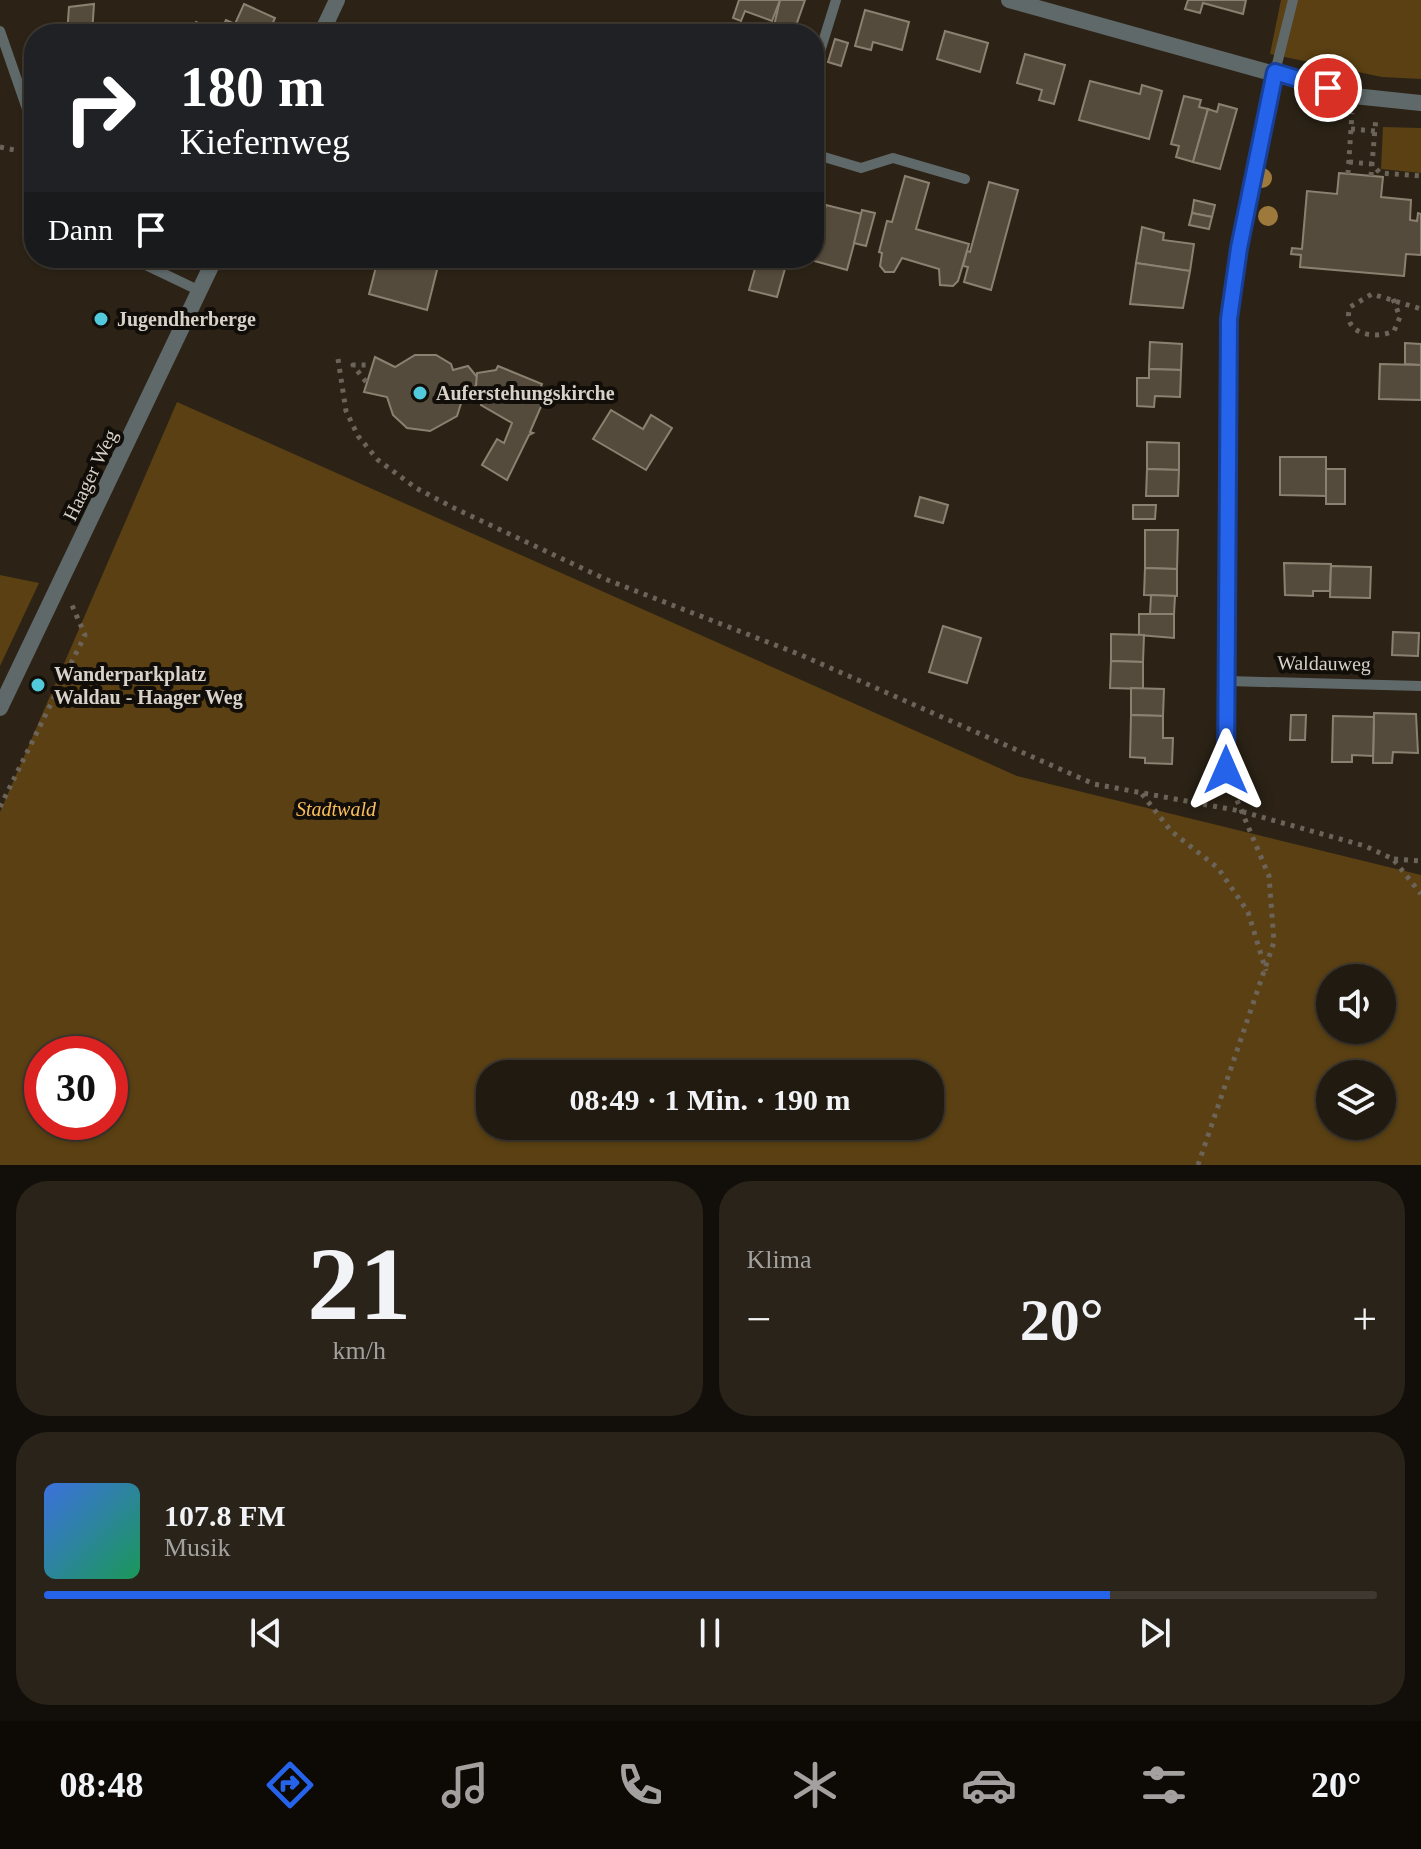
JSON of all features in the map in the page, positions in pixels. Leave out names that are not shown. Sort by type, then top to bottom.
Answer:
[{"type":"street","points":[[326,24],[337,0]]},
{"type":"street","points":[[1009,0],[1354,96],[1421,103]]},
{"type":"street","points":[[1226,770],[1229,319],[1239,248],[1275,72]]},
{"type":"street","name":"Haager Weg","points":[[0,708],[210,268]]},
{"type":"lane","points":[[824,39],[836,0]]},
{"type":"lane","points":[[1275,72],[1293,0]]},
{"type":"lane","points":[[0,31],[24,100]]},
{"type":"lane","points":[[824,157],[861,168],[893,158],[965,179]]},
{"type":"lane","points":[[152,268],[200,291]]},
{"type":"lane","name":"Waldauweg","points":[[1227,681],[1421,686]]},
{"type":"path","points":[[1348,174],[1354,96]]},
{"type":"path","points":[[1371,176],[1377,100]]},
{"type":"path","points":[[1351,129],[1375,131]]},
{"type":"path","points":[[0,147],[19,151]]},
{"type":"path","points":[[1349,162],[1372,164],[1380,173],[1421,176]]},
{"type":"path","points":[[1393,299],[1400,317],[1394,331],[1377,335],[1359,332],[1352,327],[1348,312],[1356,301],[1372,294],[1393,299],[1421,309]]},
{"type":"path","points":[[338,359],[346,411],[358,436],[378,460],[416,488],[605,579],[801,655],[1094,784],[1240,811],[1365,846],[1393,859],[1421,861]]},
{"type":"path","points":[[366,382],[353,365],[371,365]]},
{"type":"path","points":[[0,807],[85,635],[70,603],[77,589]]},
{"type":"path","points":[[1198,1165],[1266,973],[1274,942],[1269,876],[1240,811],[1226,770]]},
{"type":"path","points":[[1141,793],[1171,831],[1218,868],[1226,879],[1248,912],[1266,973]]},
{"type":"path","points":[[1393,859],[1421,894]]},
{"type":"green space","points":[[1281,0],[1421,0],[1421,79],[1382,77],[1270,54]]},
{"type":"green space","points":[[1383,127],[1421,128],[1421,173],[1381,169]]},
{"type":"green space","name":"Stadtwald","points":[[177,402],[1017,776],[1421,875],[1421,1165],[0,1165],[0,812]]},
{"type":"green space","points":[[0,575],[39,583],[0,666]]},
{"type":"building","points":[[739,0],[780,0],[772,21],[745,11],[741,21],[733,18]]},
{"type":"building","points":[[780,0],[805,0],[797,24],[774,24]]},
{"type":"building","points":[[1188,0],[1246,0],[1243,14],[1203,3],[1200,13],[1185,9]]},
{"type":"building","points":[[94,4],[93,24],[68,24],[69,7]]},
{"type":"building","points":[[244,4],[275,18],[272,24],[235,24]]},
{"type":"building","points":[[865,10],[909,22],[902,50],[873,42],[871,50],[855,46]]},
{"type":"building","points":[[945,31],[988,43],[980,72],[937,59]]},
{"type":"building","points":[[835,39],[848,43],[841,66],[828,62]]},
{"type":"building","points":[[1025,54],[1065,65],[1054,104],[1039,100],[1042,90],[1017,83]]},
{"type":"building","points":[[1090,81],[1140,94],[1142,85],[1162,91],[1149,139],[1079,120]]},
{"type":"building","points":[[1184,96],[1201,100],[1199,107],[1208,109],[1193,162],[1176,157],[1179,146],[1171,144]]},
{"type":"building","points":[[1219,104],[1237,109],[1220,169],[1193,162],[1208,109],[1217,112]]},
{"type":"building","points":[[1339,173],[1383,177],[1381,197],[1411,200],[1410,220],[1417,221],[1418,213],[1421,214],[1421,255],[1406,254],[1404,276],[1300,267],[1301,255],[1291,254],[1292,248],[1302,249],[1307,191],[1337,194]]},
{"type":"building","points":[[905,176],[929,183],[916,229],[969,244],[958,281],[953,286],[940,285],[939,269],[902,258],[894,272],[885,272],[880,266],[882,253],[879,252],[887,221],[892,222]]},
{"type":"building","points":[[989,182],[1018,190],[991,290],[964,282],[968,267],[963,266],[967,251],[970,252]]},
{"type":"building","points":[[1194,200],[1215,205],[1212,217],[1192,213]]},
{"type":"building","points":[[826,205],[862,214],[847,270],[824,264]]},
{"type":"building","points":[[862,210],[875,213],[866,246],[854,243]]},
{"type":"building","points":[[1192,213],[1212,217],[1209,229],[1189,225]]},
{"type":"building","points":[[1142,227],[1164,233],[1163,240],[1194,244],[1190,271],[1136,263]]},
{"type":"building","points":[[1136,263],[1190,271],[1183,308],[1130,304]]},
{"type":"building","points":[[376,268],[438,268],[427,310],[369,294]]},
{"type":"building","points":[[755,268],[785,268],[777,297],[749,290]]},
{"type":"building","points":[[1150,342],[1182,344],[1181,370],[1149,369]]},
{"type":"building","points":[[1405,343],[1421,344],[1421,365],[1405,364]]},
{"type":"building","name":"Auferstehungskirche","points":[[415,355],[436,355],[451,364],[453,370],[468,366],[478,378],[474,390],[464,394],[457,416],[430,431],[407,428],[393,415],[387,397],[364,392],[375,357],[395,367]]},
{"type":"building","points":[[1380,364],[1421,365],[1421,400],[1379,399]]},
{"type":"building","points":[[498,366],[542,384],[535,400],[543,402],[530,432],[533,433],[529,435],[507,480],[482,465],[497,439],[504,443],[512,423],[481,405],[486,392],[476,387],[477,373],[496,370]]},
{"type":"building","points":[[1149,369],[1181,370],[1180,397],[1155,396],[1154,407],[1137,406],[1137,378],[1149,378]]},
{"type":"building","points":[[611,410],[643,429],[651,415],[672,428],[646,470],[593,439]]},
{"type":"building","points":[[1147,442],[1179,443],[1179,470],[1147,469]]},
{"type":"building","points":[[1280,457],[1326,457],[1326,496],[1280,495]]},
{"type":"building","points":[[1147,469],[1179,470],[1178,496],[1146,496]]},
{"type":"building","points":[[1326,469],[1345,469],[1345,504],[1326,504]]},
{"type":"building","points":[[920,497],[948,505],[943,523],[915,516]]},
{"type":"building","points":[[1133,505],[1156,505],[1155,519],[1133,519]]},
{"type":"building","points":[[1145,530],[1178,530],[1177,569],[1145,568]]},
{"type":"building","points":[[1284,563],[1331,564],[1330,591],[1313,591],[1313,596],[1285,595]]},
{"type":"building","points":[[1331,566],[1371,567],[1370,598],[1330,597]]},
{"type":"building","points":[[1145,568],[1177,569],[1177,596],[1144,595]]},
{"type":"building","points":[[1151,595],[1175,596],[1174,614],[1150,614]]},
{"type":"building","points":[[1139,614],[1174,614],[1174,638],[1139,635]]},
{"type":"building","points":[[943,626],[981,638],[967,683],[929,672]]},
{"type":"building","points":[[1393,632],[1419,633],[1418,656],[1392,655]]},
{"type":"building","points":[[1111,634],[1144,635],[1143,662],[1111,661]]},
{"type":"building","points":[[1111,661],[1143,662],[1143,689],[1110,688]]},
{"type":"building","points":[[1131,688],[1164,689],[1163,716],[1131,715]]},
{"type":"building","points":[[1374,713],[1416,714],[1418,753],[1393,752],[1392,763],[1373,763]]},
{"type":"building","points":[[1131,715],[1163,716],[1163,738],[1173,738],[1172,764],[1145,763],[1145,758],[1130,757]]},
{"type":"building","points":[[1291,715],[1306,715],[1305,740],[1290,740]]},
{"type":"building","points":[[1333,716],[1374,717],[1373,756],[1352,755],[1352,762],[1332,762]]},
{"type":"place","name":"Jugendherberge","points":[[101,319]]},
{"type":"place","name":"Auferstehungskirche","points":[[420,393]]},
{"type":"place","name":"Wanderparkplatz Waldau - Haager Weg","points":[[38,685]]},
{"type":"route","points":[[1226,770],[1227,359],[1233,283],[1275,72],[1328,88]]}]
